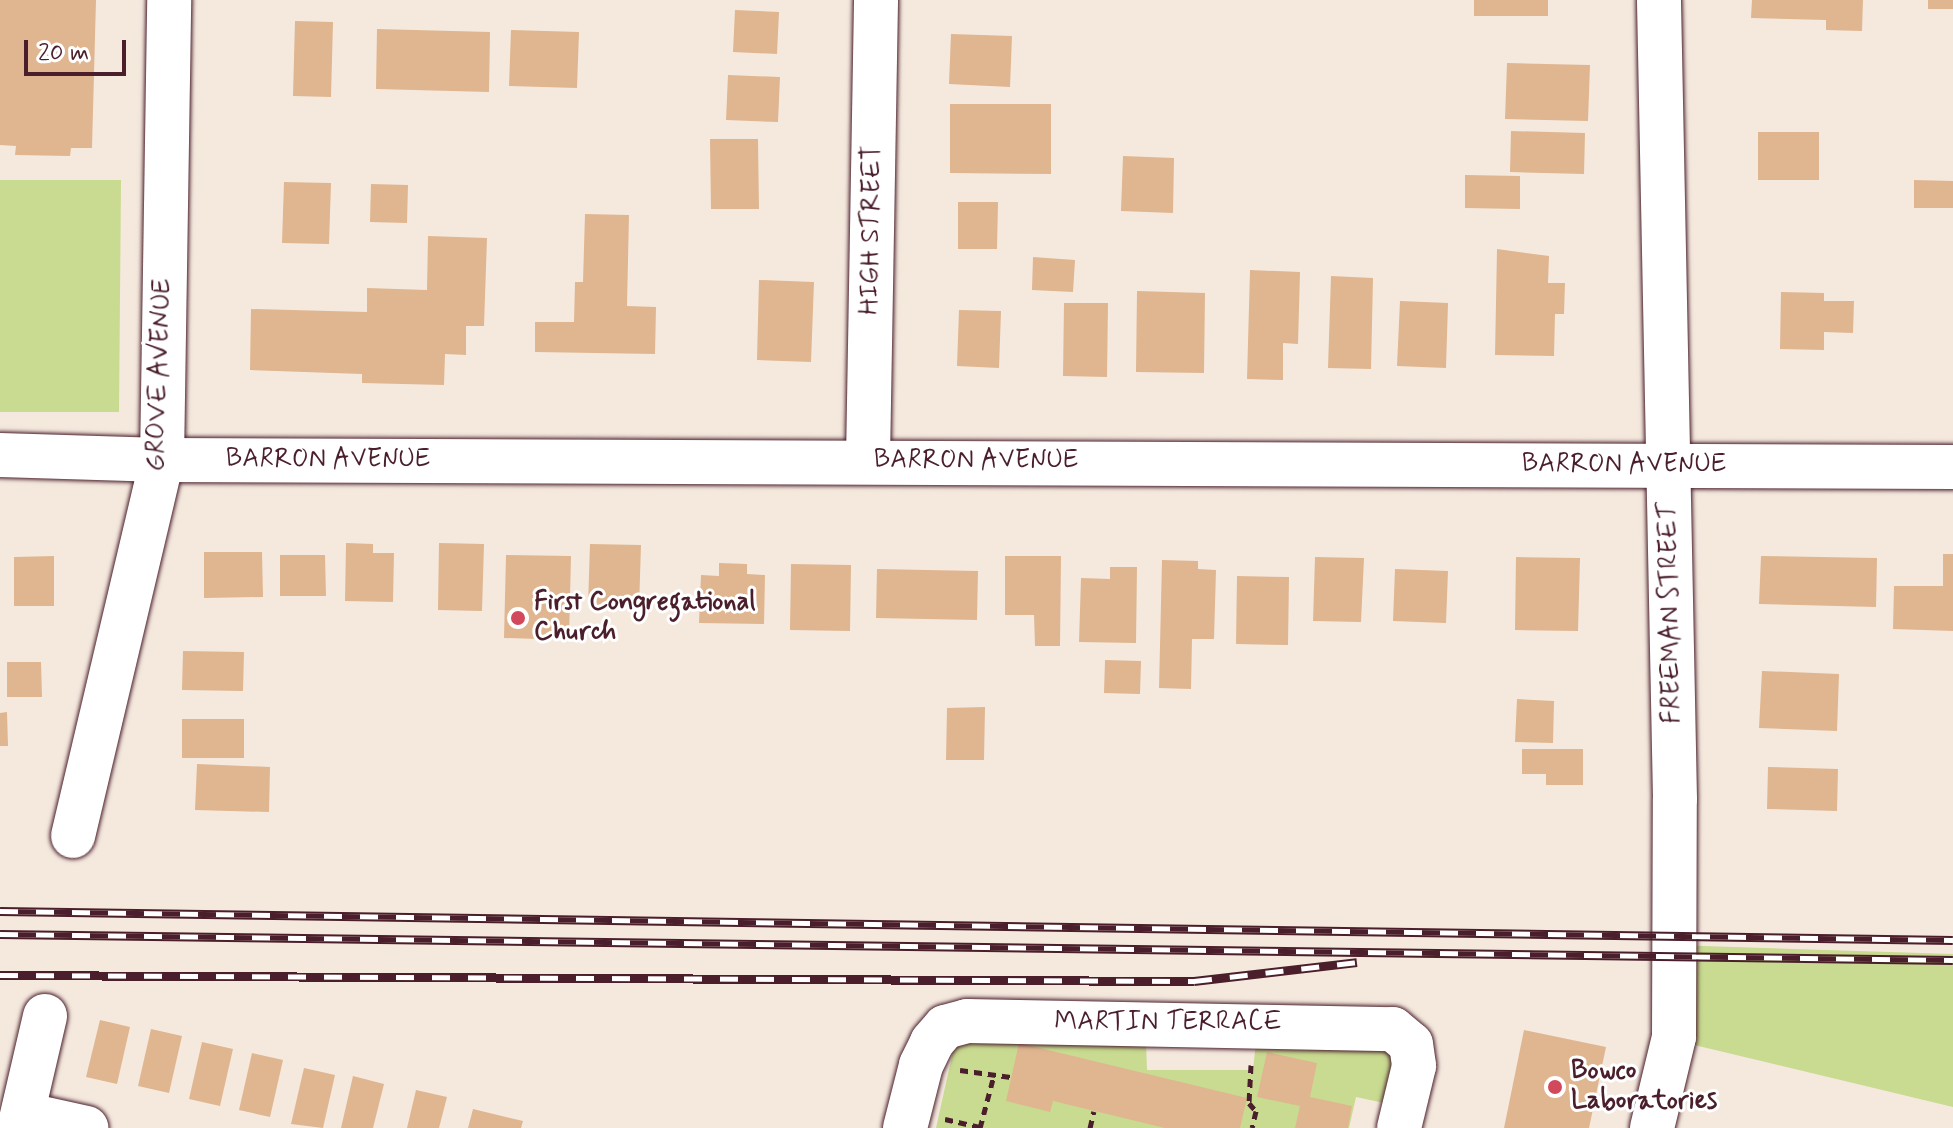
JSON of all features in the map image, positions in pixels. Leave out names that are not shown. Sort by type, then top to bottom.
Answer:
[{"type":"street","name":"GROVE AVENUE","points":[[73,836],[162,460],[169,0]]},
{"type":"street","name":"HIGH STREET","points":[[868,460],[876,0]]},
{"type":"street","name":"FREEMAN STREET","points":[[1652,1128],[1674,1037],[1659,0]]},
{"type":"street","name":"BARRON AVENUE","points":[[0,455],[162,460],[868,460],[1953,467]]},
{"type":"street","points":[[45,1016],[21,1121],[86,1128]]},
{"type":"street","name":"MARTIN TERRACE","points":[[905,1128],[921,1065],[945,1027],[967,1021],[1393,1029],[1411,1044],[1414,1066],[1399,1128]]},
{"type":"path","points":[[1252,1024],[1252,1128]]},
{"type":"path","points":[[921,1065],[1011,1077]]},
{"type":"path","points":[[980,1128],[994,1075]]},
{"type":"path","points":[[1090,1128],[1094,1111]]},
{"type":"green space","points":[[0,180],[121,180],[119,412],[0,412]]},
{"type":"green space","points":[[1672,945],[1953,954],[1953,1107],[1665,1038]]},
{"type":"green space","points":[[962,1038],[1146,1042],[1147,1070],[1253,1070],[1256,1042],[1378,1042],[1394,1057],[1384,1103],[1356,1097],[1349,1128],[936,1128],[954,1047]]},
{"type":"building","points":[[0,0],[96,0],[92,148],[71,148],[70,156],[15,155],[16,146],[0,145]]},
{"type":"building","points":[[1474,0],[1548,0],[1548,16],[1474,16]]},
{"type":"building","points":[[1752,0],[1863,0],[1862,31],[1826,30],[1826,20],[1751,18]]},
{"type":"building","points":[[1928,0],[1953,0],[1953,9],[1928,9]]},
{"type":"building","points":[[735,10],[779,12],[777,54],[733,52]]},
{"type":"building","points":[[295,21],[333,22],[331,97],[293,96]]},
{"type":"building","points":[[377,29],[490,32],[489,92],[376,89]]},
{"type":"building","points":[[511,30],[579,32],[577,88],[509,86]]},
{"type":"building","points":[[951,34],[1012,36],[1010,87],[949,84]]},
{"type":"building","points":[[1507,63],[1590,65],[1588,121],[1505,119]]},
{"type":"building","points":[[728,75],[780,77],[778,122],[726,120]]},
{"type":"building","points":[[950,104],[1051,104],[1051,174],[950,173]]},
{"type":"building","points":[[1511,131],[1585,133],[1584,174],[1510,172]]},
{"type":"building","points":[[1758,132],[1819,132],[1819,180],[1758,180]]},
{"type":"building","points":[[710,139],[758,139],[759,209],[711,209]]},
{"type":"building","points":[[1123,156],[1174,158],[1173,213],[1121,211]]},
{"type":"building","points":[[1465,175],[1520,176],[1520,209],[1465,208]]},
{"type":"building","points":[[1914,180],[1953,181],[1953,208],[1914,208]]},
{"type":"building","points":[[284,182],[331,183],[329,244],[282,243]]},
{"type":"building","points":[[371,184],[408,185],[407,223],[370,222]]},
{"type":"building","points":[[958,202],[998,202],[997,249],[958,249]]},
{"type":"building","points":[[585,214],[629,215],[627,306],[656,307],[655,354],[535,352],[535,322],[574,322],[575,282],[583,282]]},
{"type":"building","points":[[428,236],[487,238],[484,326],[466,326],[466,355],[445,354],[444,385],[362,383],[362,374],[250,370],[251,309],[367,312],[367,288],[427,290]]},
{"type":"building","points":[[1497,249],[1549,256],[1548,283],[1565,283],[1564,314],[1555,314],[1554,356],[1495,355]]},
{"type":"building","points":[[1033,257],[1075,260],[1073,292],[1032,290]]},
{"type":"building","points":[[1250,270],[1300,272],[1298,344],[1283,343],[1283,380],[1247,379]]},
{"type":"building","points":[[1331,276],[1373,278],[1371,369],[1328,368]]},
{"type":"building","points":[[759,280],[814,282],[811,362],[757,360]]},
{"type":"building","points":[[1137,291],[1205,293],[1204,373],[1136,372]]},
{"type":"building","points":[[1781,292],[1824,293],[1824,301],[1854,301],[1853,333],[1824,332],[1824,350],[1780,349]]},
{"type":"building","points":[[1400,301],[1448,303],[1446,368],[1397,366]]},
{"type":"building","points":[[1064,303],[1108,303],[1107,377],[1063,376]]},
{"type":"building","points":[[959,310],[1001,311],[999,368],[957,366]]},
{"type":"building","points":[[346,543],[373,544],[373,553],[394,553],[393,602],[345,601]]},
{"type":"building","points":[[439,543],[484,544],[482,611],[438,610]]},
{"type":"building","points":[[590,544],[641,545],[639,608],[588,606]]},
{"type":"building","points":[[204,552],[262,552],[263,597],[204,598]]},
{"type":"building","points":[[1943,554],[1953,554],[1953,631],[1893,629],[1894,586],[1943,586]]},
{"type":"building","points":[[280,555],[325,555],[326,596],[280,596]]},
{"type":"building","points":[[506,555],[571,556],[569,640],[504,638]]},
{"type":"building","points":[[54,556],[54,606],[14,606],[14,557]]},
{"type":"building","points":[[1005,556],[1061,556],[1060,646],[1035,646],[1034,615],[1005,615]]},
{"type":"building","points":[[1761,556],[1877,558],[1876,607],[1759,604]]},
{"type":"building","points":[[1315,557],[1364,558],[1361,622],[1313,621]]},
{"type":"building","points":[[1516,557],[1580,558],[1578,631],[1515,630]]},
{"type":"building","points":[[1162,560],[1198,561],[1198,569],[1216,570],[1214,639],[1192,639],[1191,689],[1159,688]]},
{"type":"building","points":[[719,563],[747,564],[747,574],[765,575],[764,624],[699,623],[701,575],[719,576]]},
{"type":"building","points":[[791,564],[851,565],[850,631],[790,630]]},
{"type":"building","points":[[1110,567],[1137,567],[1136,643],[1079,642],[1081,578],[1110,579]]},
{"type":"building","points":[[877,569],[978,571],[977,620],[876,618]]},
{"type":"building","points":[[1395,569],[1448,571],[1446,623],[1393,621]]},
{"type":"building","points":[[1237,576],[1289,577],[1288,645],[1236,644]]},
{"type":"building","points":[[183,651],[244,652],[243,691],[182,690]]},
{"type":"building","points":[[1105,660],[1141,661],[1140,694],[1104,693]]},
{"type":"building","points":[[7,662],[41,662],[42,697],[7,697]]},
{"type":"building","points":[[1762,671],[1839,674],[1837,731],[1759,728]]},
{"type":"building","points":[[1517,699],[1554,701],[1553,743],[1515,742]]},
{"type":"building","points":[[985,707],[984,760],[946,760],[947,708]]},
{"type":"building","points":[[7,712],[8,746],[0,746],[0,713]]},
{"type":"building","points":[[182,719],[244,719],[244,758],[182,758]]},
{"type":"building","points":[[1522,749],[1583,749],[1583,785],[1546,785],[1546,774],[1522,774]]},
{"type":"building","points":[[197,764],[270,767],[269,812],[195,810]]},
{"type":"building","points":[[1768,767],[1838,769],[1837,811],[1767,809]]},
{"type":"building","points":[[100,1020],[130,1027],[117,1084],[86,1077]]},
{"type":"building","points":[[151,1029],[182,1036],[169,1093],[138,1086]]},
{"type":"building","name":"Bowco Laboratories","points":[[1524,1030],[1606,1047],[1589,1128],[1504,1128]]},
{"type":"building","points":[[202,1042],[233,1049],[220,1106],[189,1099]]},
{"type":"building","points":[[1019,1043],[1247,1098],[1240,1128],[1165,1128],[1053,1101],[1050,1112],[1006,1101]]},
{"type":"building","points":[[1267,1052],[1317,1063],[1310,1097],[1352,1106],[1348,1128],[1295,1128],[1300,1106],[1257,1097]]},
{"type":"building","points":[[252,1053],[283,1060],[270,1117],[239,1110]]},
{"type":"building","points":[[304,1068],[335,1075],[323,1128],[291,1124]]},
{"type":"building","points":[[353,1076],[384,1084],[373,1128],[341,1128]]},
{"type":"building","points":[[416,1090],[447,1097],[439,1128],[407,1128]]},
{"type":"building","points":[[473,1109],[523,1121],[521,1128],[468,1128]]},
{"type":"railway","points":[[0,911],[1953,940]]},
{"type":"railway","points":[[0,934],[1953,960]]},
{"type":"railway","points":[[0,975],[1194,981],[1357,962]]},
{"type":"place","name":"First Congregational Church","points":[[518,618]]},
{"type":"place","name":"Bowco Laboratories","points":[[1555,1087]]}]
